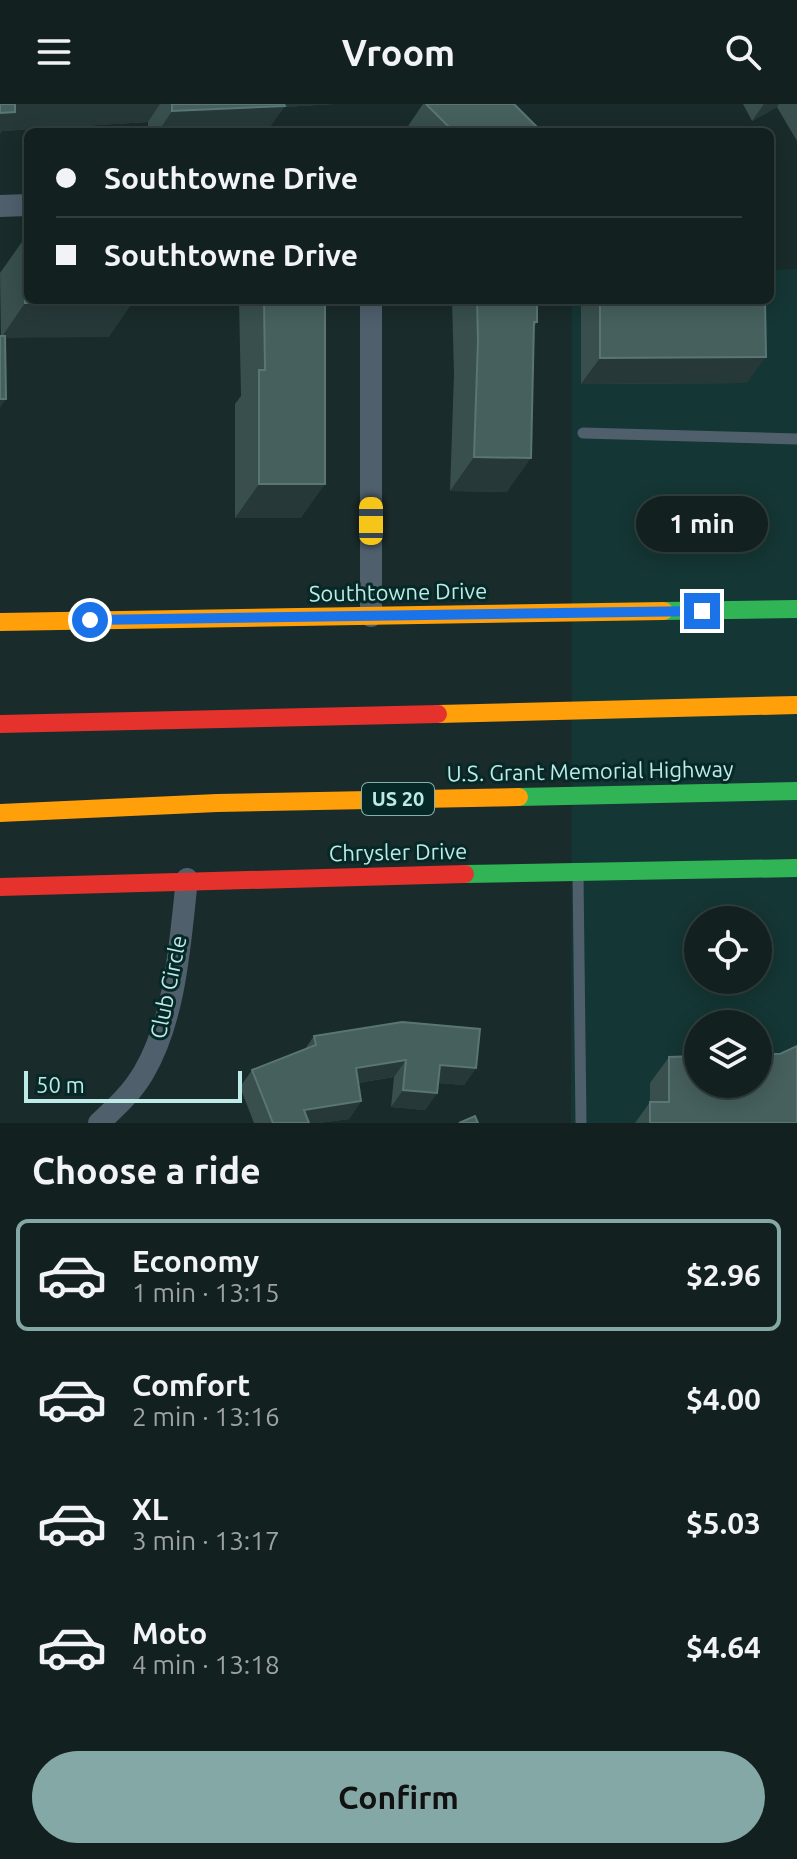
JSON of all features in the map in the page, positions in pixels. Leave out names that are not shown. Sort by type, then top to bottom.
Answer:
[{"type":"street","points":[[0,206],[24,205]]},
{"type":"street","points":[[371,304],[371,616]]},
{"type":"street","name":"Southtowne Drive","points":[[0,622],[797,609]]},
{"type":"street","points":[[0,724],[544,708],[797,705]]},
{"type":"street","name":"U.S. Grant Memorial Highway","points":[[0,813],[217,803],[797,791]]},
{"type":"street","name":"Chrysler Drive","points":[[0,887],[187,879],[797,868]]},
{"type":"street","name":"Club Circle","points":[[99,1123],[128,1096],[157,1045],[180,944],[187,879]]},
{"type":"lane","points":[[583,433],[797,439]]},
{"type":"lane","points":[[578,872],[581,1123]]},
{"type":"shaded area","points":[[797,269],[797,1123],[571,1123],[572,304],[774,304],[774,270]]},
{"type":"building","points":[[0,104],[15,104],[15,112],[0,113]]},
{"type":"building","points":[[172,104],[284,104],[285,106],[172,111]]},
{"type":"building","points":[[426,104],[514,104],[538,128],[450,128]]},
{"type":"building","points":[[264,304],[325,304],[325,484],[259,484],[259,370],[265,370]]},
{"type":"building","points":[[477,304],[537,304],[531,458],[474,457]]},
{"type":"building","points":[[600,304],[765,304],[766,357],[600,358]]},
{"type":"building","points":[[0,336],[5,336],[6,399],[0,399]]},
{"type":"building","points":[[402,1022],[480,1029],[476,1068],[440,1065],[437,1093],[403,1090],[406,1060],[356,1068],[361,1101],[304,1110],[309,1123],[273,1123],[252,1070],[316,1045],[314,1036]]},
{"type":"building","points":[[797,1046],[797,1123],[650,1123],[650,1102],[669,1102],[669,1057],[684,1056],[684,1098],[772,1098],[772,1054],[780,1054]]},
{"type":"building","points":[[475,1116],[478,1123],[459,1123]]},
{"type":"traffic: fast","points":[[664,611],[797,609]]},
{"type":"traffic: fast","points":[[519,797],[797,791]]},
{"type":"traffic: fast","points":[[465,874],[797,868]]},
{"type":"traffic: slow","points":[[0,622],[664,611]]},
{"type":"traffic: slow","points":[[438,714],[797,705]]},
{"type":"traffic: slow","points":[[0,813],[217,803],[519,797]]},
{"type":"traffic: jam","points":[[0,724],[438,714]]},
{"type":"traffic: jam","points":[[0,887],[465,874]]},
{"type":"route","points":[[90,620],[702,611]]}]
